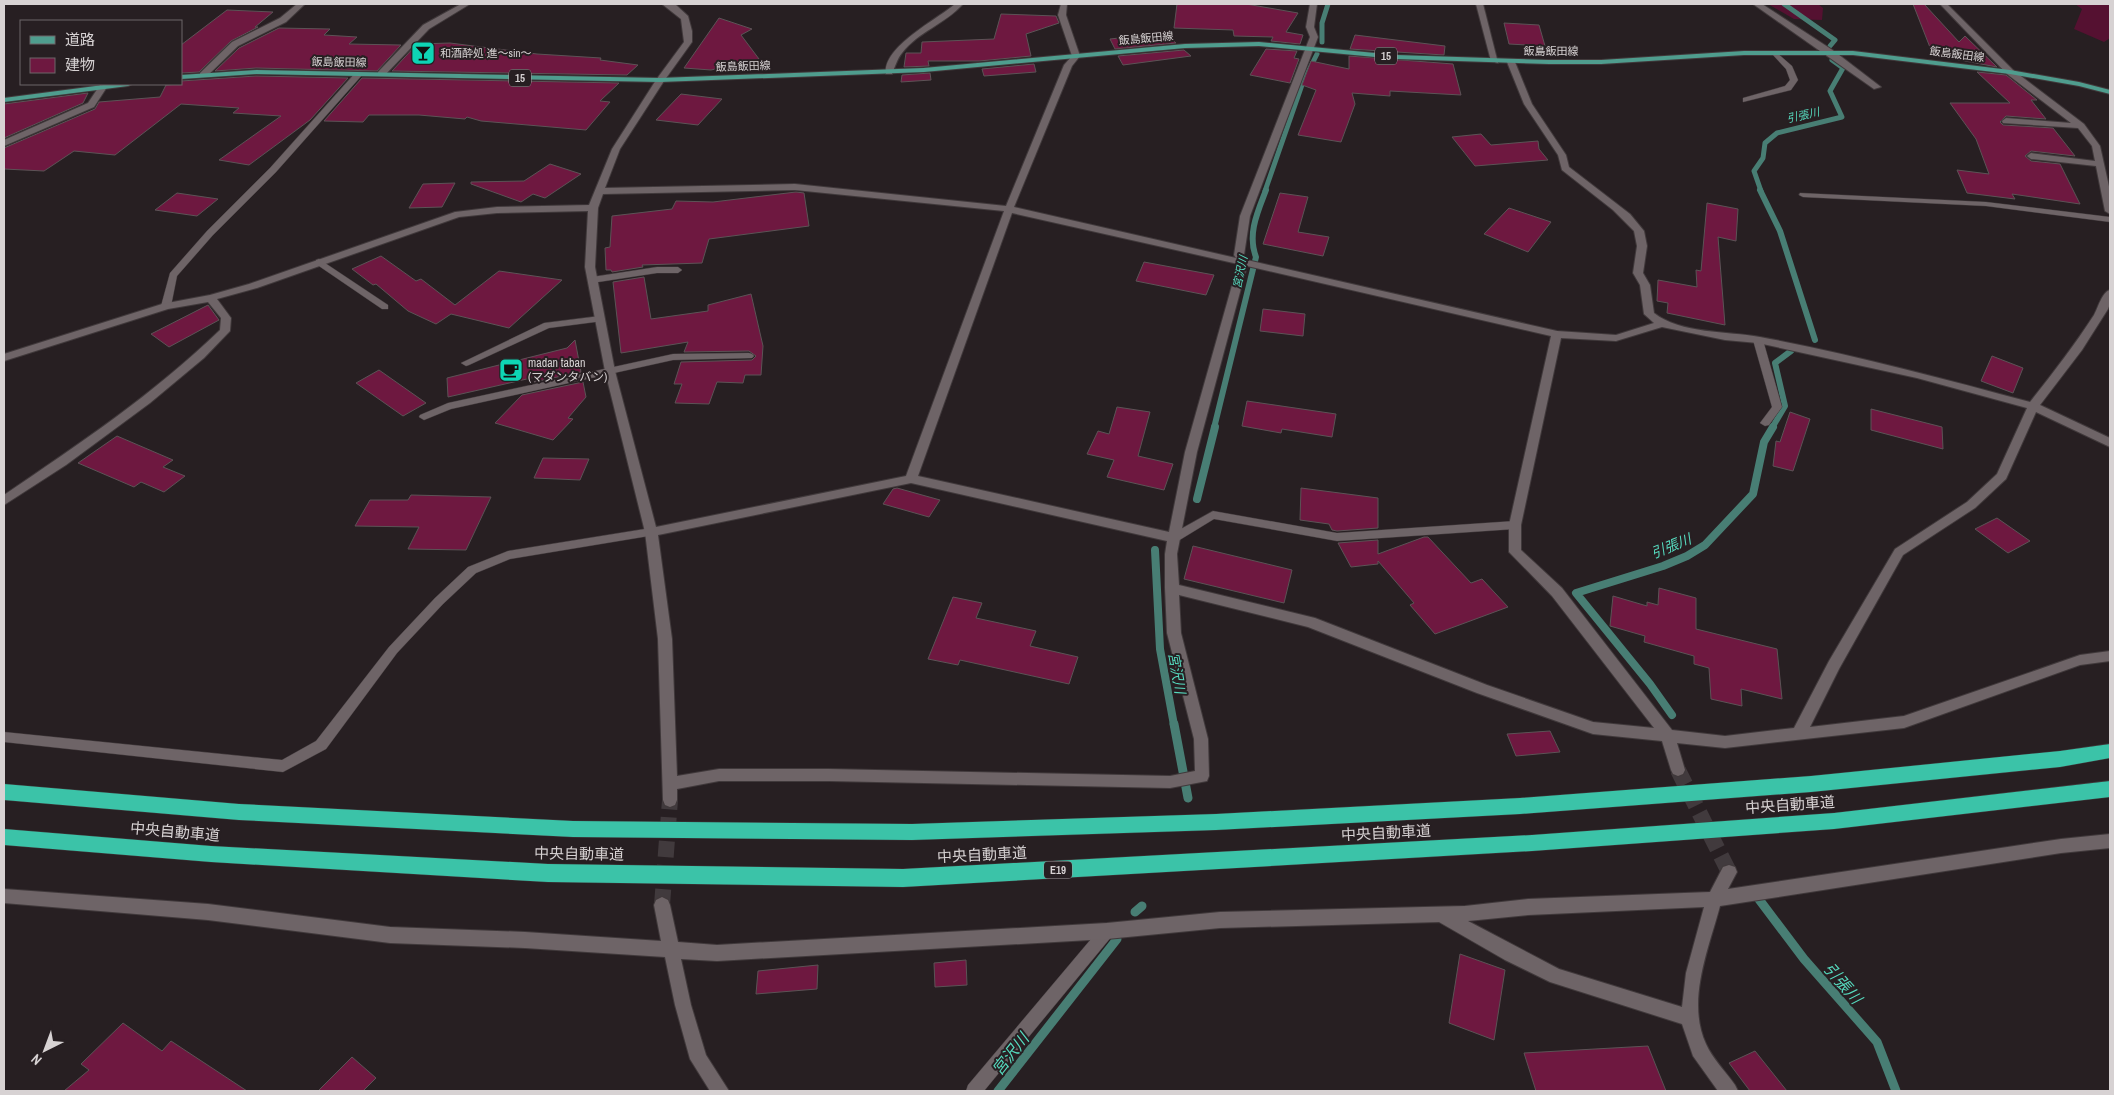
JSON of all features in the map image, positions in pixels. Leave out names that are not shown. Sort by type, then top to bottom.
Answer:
[{"type":"highway","name":"中央自動車道","points":[[4,792],[239,812],[573,829],[912,832],[1216,822],[1520,806],[1811,784],[2060,759],[2110,751]]},
{"type":"highway","name":"中央自動車道","points":[[4,837],[211,854],[548,872],[903,878],[1542,842],[1834,821],[2110,789]]},
{"type":"main road","name":"飯島飯田線","points":[[182,77],[256,72],[660,80],[889,72],[1221,44],[1310,47],[1396,57],[1511,62],[1601,62],[1774,53],[1853,53],[2010,72],[2079,84],[2110,92]]},
{"type":"main road","points":[[4,100],[120,85]]},
{"type":"street","points":[[203,75],[235,44],[282,20],[301,4]]},
{"type":"street","points":[[381,74],[426,27],[466,4]]},
{"type":"street","points":[[665,4],[673,7],[685,18],[688,42],[660,80],[616,149],[593,208],[590,267],[610,371],[651,532],[665,639],[670,800]]},
{"type":"street","points":[[889,72],[892,60],[900,48],[950,13],[959,4]]},
{"type":"street","points":[[911,478],[1009,209],[1068,65],[1076,56],[1062,15],[1064,4]]},
{"type":"street","points":[[1246,263],[1239,255],[1245,216],[1314,37],[1310,26],[1314,4]]},
{"type":"street","points":[[1479,4],[1495,61]]},
{"type":"street","points":[[1757,4],[1831,53],[1877,87]]},
{"type":"street","points":[[1943,4],[2010,72],[2081,126],[2096,146],[2110,211]]},
{"type":"street","points":[[1511,62],[1528,104],[1562,155],[1565,168],[1629,218],[1640,231],[1642,258],[1638,273],[1645,285],[1649,314],[1662,324],[1725,337],[1758,340],[1917,374],[2033,406],[2110,443]]},
{"type":"street","points":[[4,143],[91,105],[103,87]]},
{"type":"street","points":[[2006,121],[2081,126]]},
{"type":"street","points":[[2031,156],[2099,164]]},
{"type":"street","points":[[600,191],[795,187],[1009,209],[1557,334],[1616,338],[1662,324]]},
{"type":"street","points":[[4,358],[166,306],[211,298],[458,214],[497,210],[593,208]]},
{"type":"street","points":[[671,784],[719,775],[1170,782],[1202,776],[1201,739],[1174,633],[1171,554],[1191,452],[1246,263]]},
{"type":"street","points":[[1798,735],[1834,665],[1899,552],[1971,505],[2002,476],[2033,406],[2078,348],[2103,310],[2110,293]]},
{"type":"street","points":[[4,502],[117,424],[208,349],[225,331],[226,318],[211,298]]},
{"type":"street","points":[[1557,334],[1515,525],[1515,552],[1557,592],[1667,735],[1678,770]]},
{"type":"street","points":[[651,532],[911,478],[1174,538]]},
{"type":"street","points":[[1171,588],[1310,622],[1482,689],[1593,728],[1725,742],[1904,722],[2080,660],[2110,656]]},
{"type":"street","points":[[4,896],[208,912],[390,935],[717,953],[1107,931],[1220,920],[1438,914],[1558,905],[1714,899],[2051,847],[2110,841]]},
{"type":"street","points":[[1729,872],[1714,899],[1694,973],[1689,1018],[1699,1050],[1729,1091]]},
{"type":"street","points":[[662,905],[683,1005],[700,1059],[720,1091]]},
{"type":"street","points":[[1438,914],[1452,919],[1511,954],[1556,976],[1689,1018]]},
{"type":"lane","points":[[1746,100],[1788,88],[1794,80],[1789,68],[1774,53]]},
{"type":"lane","points":[[166,306],[173,275],[210,233],[273,170],[359,74]]},
{"type":"lane","points":[[1803,196],[1986,204],[2110,220]]},
{"type":"lane","points":[[319,262],[385,307]]},
{"type":"lane","points":[[592,280],[657,270],[678,270]]},
{"type":"lane","points":[[466,363],[547,325],[600,319]]},
{"type":"lane","points":[[1758,340],[1777,407],[1765,423]]},
{"type":"lane","points":[[424,417],[448,406],[673,357],[749,356]]},
{"type":"lane","points":[[1174,538],[1213,515],[1337,537],[1515,525]]},
{"type":"lane","points":[[4,737],[283,766],[321,745],[393,650],[439,601],[472,570],[508,556],[651,532]]},
{"type":"lane","points":[[974,1091],[1107,931]]},
{"type":"shaded area","points":[[1768,4],[1818,4],[1823,8],[1822,20],[1794,19]]},
{"type":"shaded area","points":[[2075,4],[2110,4],[2110,38],[2104,42],[2074,29],[2082,9]]},
{"type":"building","points":[[1177,4],[1246,4],[1298,13],[1286,32],[1303,35],[1300,44],[1271,41],[1273,37],[1234,36],[1233,30],[1174,28]]},
{"type":"building","points":[[1913,4],[1924,4],[1959,42],[1965,36],[1997,67],[1933,55]]},
{"type":"building","points":[[227,10],[273,12],[255,27],[258,27],[231,41],[199,72],[182,73],[182,44]]},
{"type":"building","points":[[1001,14],[1056,16],[1059,23],[1026,34],[1031,56],[979,61],[928,61],[929,66],[904,67],[906,53],[921,53],[922,42],[994,39]]},
{"type":"building","points":[[719,18],[752,29],[741,35],[759,59],[711,70],[684,68]]},
{"type":"building","points":[[1504,23],[1539,25],[1545,46],[1509,44]]},
{"type":"building","points":[[279,28],[330,29],[324,35],[357,37],[349,44],[401,45],[377,71],[256,68],[215,71],[239,48]]},
{"type":"building","points":[[1165,33],[1176,43],[1115,49],[1110,39]]},
{"type":"building","points":[[1355,35],[1445,46],[1444,55],[1350,49]]},
{"type":"building","points":[[450,43],[537,54],[601,58],[600,60],[638,65],[627,75],[392,71],[417,44]]},
{"type":"building","points":[[1266,49],[1297,51],[1294,58],[1299,59],[1290,83],[1250,75]]},
{"type":"building","points":[[1184,50],[1191,56],[1123,65],[1118,56]]},
{"type":"building","points":[[1349,56],[1453,64],[1461,95],[1390,91],[1390,96],[1352,93],[1355,104],[1341,142],[1298,135],[1316,90],[1302,85],[1311,61],[1349,69]]},
{"type":"building","points":[[1034,64],[1036,72],[984,76],[982,69]]},
{"type":"building","points":[[1977,72],[2006,75],[2037,100],[2031,100],[2046,119],[2006,116],[2000,122],[2003,125],[2053,128],[2075,156],[2031,151],[2025,156],[2031,161],[2060,164],[2080,204],[2012,194],[2015,199],[1967,193],[1957,170],[1989,174],[1976,139],[1950,103],[2010,103]]},
{"type":"building","points":[[930,73],[931,80],[901,82],[902,75]]},
{"type":"building","points":[[256,76],[348,78],[310,120],[249,165],[219,160],[281,116],[233,113],[239,108],[181,104],[115,155],[74,151],[44,171],[4,169],[4,148],[95,109],[99,102],[160,97],[166,85],[182,85],[182,81]]},
{"type":"building","points":[[362,78],[619,83],[600,101],[610,102],[586,130],[481,121],[467,117],[465,119],[419,115],[369,115],[363,122],[324,121]]},
{"type":"building","points":[[88,93],[83,103],[4,138],[4,104]]},
{"type":"building","points":[[681,94],[722,99],[698,125],[656,120]]},
{"type":"building","points":[[1481,134],[1491,145],[1538,141],[1539,149],[1548,160],[1475,166],[1452,137]]},
{"type":"building","points":[[550,164],[581,174],[545,198],[533,194],[521,202],[471,184],[471,182],[524,181]]},
{"type":"building","points":[[455,183],[442,207],[409,208],[423,184]]},
{"type":"building","points":[[796,192],[804,193],[809,226],[709,239],[702,263],[642,265],[643,267],[612,272],[611,270],[606,270],[605,248],[610,247],[612,216],[672,209],[676,201],[713,202]]},
{"type":"building","points":[[177,193],[218,199],[197,216],[155,210]]},
{"type":"building","points":[[1280,193],[1308,197],[1298,232],[1329,237],[1323,256],[1263,244]]},
{"type":"building","points":[[1707,203],[1738,209],[1736,241],[1718,237],[1725,325],[1667,313],[1668,303],[1657,301],[1658,280],[1697,287],[1696,270],[1701,271]]},
{"type":"building","points":[[1509,208],[1551,222],[1528,252],[1484,234]]},
{"type":"building","points":[[381,256],[416,281],[421,279],[455,305],[499,271],[562,280],[509,328],[451,314],[436,324],[408,311],[376,284],[373,285],[352,269]]},
{"type":"building","points":[[1144,262],[1214,275],[1206,295],[1136,281]]},
{"type":"building","points":[[644,277],[651,319],[708,311],[708,305],[751,294],[763,346],[761,375],[745,375],[743,383],[717,382],[709,404],[675,403],[682,384],[674,384],[681,362],[752,360],[756,356],[749,351],[684,352],[688,342],[621,353],[613,282]]},
{"type":"building","points":[[208,305],[219,320],[169,347],[151,334]]},
{"type":"building","points":[[1263,309],[1305,314],[1303,336],[1260,331]]},
{"type":"building","points":[[575,340],[581,372],[534,382],[540,376],[448,397],[447,378],[567,348]]},
{"type":"building","points":[[1992,356],[2023,368],[2013,393],[1981,381]]},
{"type":"building","points":[[379,370],[426,403],[403,416],[356,383]]},
{"type":"building","points":[[583,382],[586,397],[568,418],[573,419],[553,440],[495,423],[522,395]]},
{"type":"building","points":[[1247,401],[1336,414],[1332,437],[1282,429],[1281,433],[1242,426]]},
{"type":"building","points":[[1117,407],[1150,412],[1138,456],[1173,464],[1164,490],[1107,477],[1114,460],[1087,454],[1098,431],[1109,434]]},
{"type":"building","points":[[1871,409],[1942,427],[1943,449],[1871,430]]},
{"type":"building","points":[[1790,412],[1810,419],[1793,471],[1773,466],[1776,441],[1780,442]]},
{"type":"building","points":[[117,436],[173,460],[163,467],[185,476],[164,492],[141,482],[134,487],[78,463]]},
{"type":"building","points":[[543,458],[589,459],[580,480],[534,478]]},
{"type":"building","points":[[897,488],[940,500],[929,517],[883,504],[893,489]]},
{"type":"building","points":[[1301,488],[1378,498],[1378,528],[1337,531],[1332,530],[1329,524],[1300,520]]},
{"type":"building","points":[[411,495],[491,497],[466,550],[408,549],[419,527],[355,526],[370,500],[408,500]]},
{"type":"building","points":[[1997,518],[2030,541],[2008,553],[1975,529]]},
{"type":"building","points":[[1428,537],[1471,583],[1482,579],[1508,607],[1435,634],[1410,605],[1414,603],[1378,561],[1378,564],[1351,567],[1338,543],[1378,540],[1378,554]]},
{"type":"building","points":[[1193,546],[1292,570],[1284,603],[1184,579]]},
{"type":"building","points":[[1659,588],[1696,598],[1696,629],[1777,649],[1782,699],[1741,689],[1742,706],[1711,699],[1709,668],[1694,664],[1694,656],[1644,642],[1645,636],[1610,626],[1613,596],[1647,606],[1647,602],[1658,605]]},
{"type":"building","points":[[953,597],[982,603],[976,618],[1036,631],[1030,646],[1078,657],[1069,684],[960,660],[958,665],[928,659]]},
{"type":"building","points":[[1550,731],[1560,752],[1516,756],[1507,734]]},
{"type":"building","points":[[1460,954],[1505,970],[1494,1040],[1449,1023]]},
{"type":"building","points":[[966,960],[967,985],[935,987],[934,963]]},
{"type":"building","points":[[818,965],[817,989],[756,994],[758,971]]},
{"type":"building","points":[[123,1023],[162,1051],[171,1041],[247,1091],[64,1091],[89,1070],[81,1064]]},
{"type":"building","points":[[1648,1046],[1666,1091],[1536,1091],[1524,1053]]},
{"type":"building","points":[[1755,1051],[1787,1091],[1750,1091],[1729,1063]]},
{"type":"building","points":[[352,1057],[376,1078],[363,1091],[318,1091]]},
{"type":"waterway","name":"宮沢川","points":[[1322,42],[1322,23],[1328,4]]},
{"type":"waterway","name":"引張川","points":[[1784,4],[1835,40],[1830,46]]},
{"type":"waterway","name":"宮沢川","points":[[1265,191],[1303,82],[1317,54]]},
{"type":"waterway","name":"引張川","points":[[1761,191],[1754,171],[1763,158],[1765,143],[1777,133],[1842,117],[1830,91],[1843,68],[1832,60]]},
{"type":"waterway","name":"宮沢川","points":[[1214,428],[1256,257],[1253,231],[1266,190]]},
{"type":"waterway","name":"引張川","points":[[1760,190],[1780,231],[1815,340]]},
{"type":"waterway","name":"引張川","points":[[1772,428],[1785,406],[1775,363],[1791,351]]},
{"type":"waterway","name":"宮沢川","points":[[1197,499],[1215,427]]},
{"type":"waterway","name":"引張川","points":[[1672,715],[1650,684],[1576,593],[1663,566],[1687,556],[1705,545],[1753,494],[1764,442],[1773,427]]},
{"type":"waterway","name":"宮沢川","points":[[1155,550],[1160,649],[1174,725]]},
{"type":"waterway","name":"宮沢川","points":[[1174,724],[1188,798]]},
{"type":"waterway","name":"引張川","points":[[1758,898],[1804,959],[1877,1042],[1896,1091]]},
{"type":"waterway","name":"宮沢川","points":[[1135,912],[1142,906]]},
{"type":"waterway","name":"宮沢川","points":[[998,1091],[1117,939]]},
{"type":"tunnel","points":[[1678,770],[1729,872]]},
{"type":"tunnel","points":[[662,905],[670,800]]},
{"type":"place","name":"和酒酔処 進〜sin〜","points":[[423,53]]},
{"type":"place","name":"madan taban (マダンタバン)","points":[[511,370]]}]
